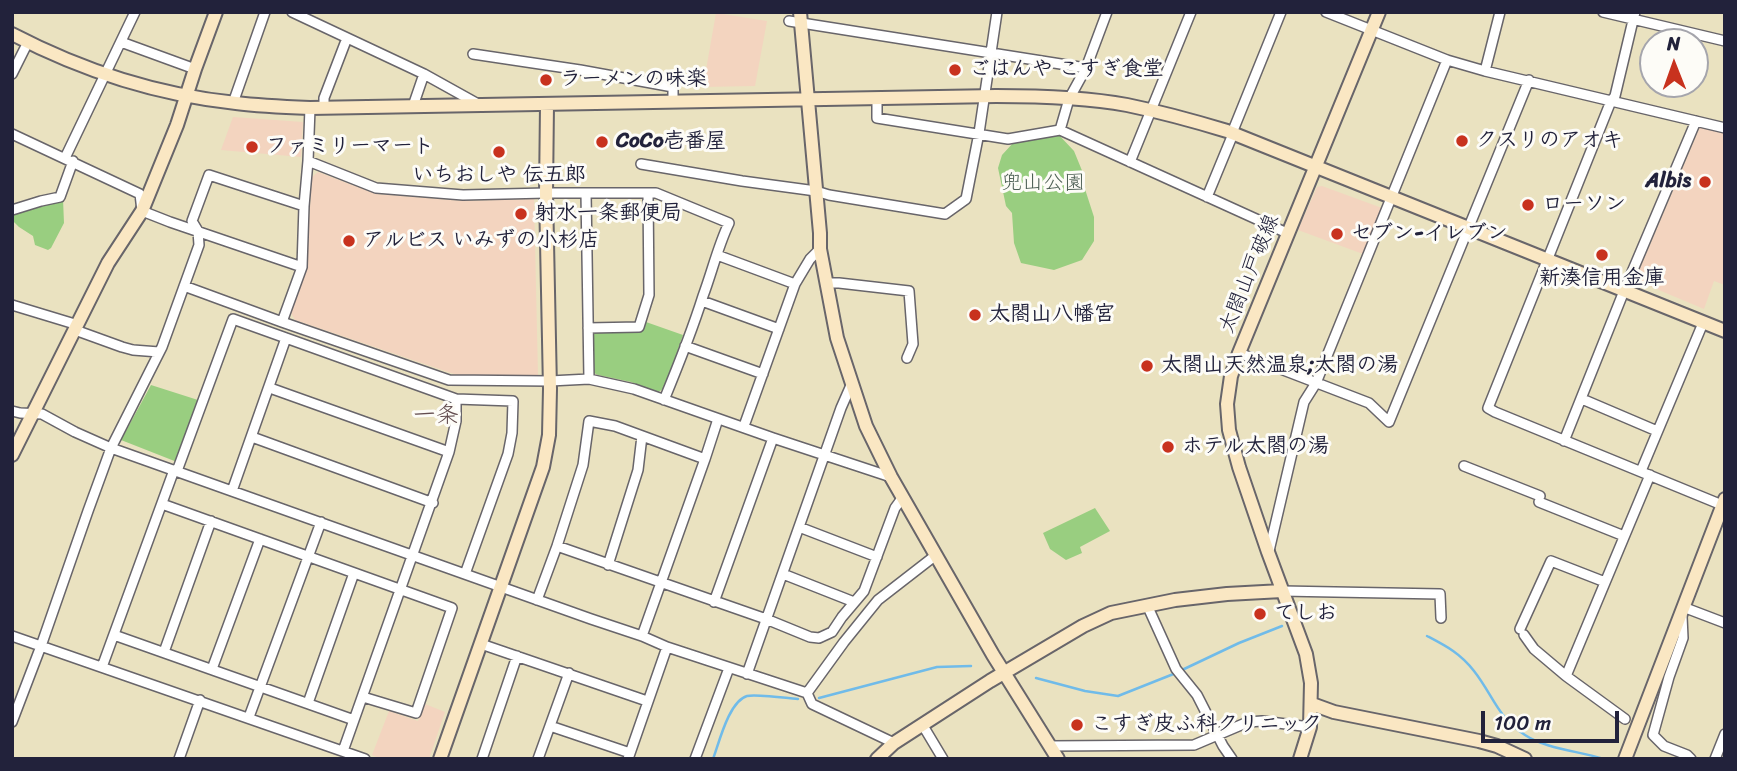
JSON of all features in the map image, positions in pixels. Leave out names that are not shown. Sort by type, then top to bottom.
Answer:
[{"type":"street","points":[[12,210],[60,197],[69,160],[135,12]]},
{"type":"street","points":[[12,455],[108,263],[142,211],[166,154],[216,12]]},
{"type":"street","points":[[233,103],[265,12]]},
{"type":"street","points":[[292,12],[424,74],[479,105]]},
{"type":"street","points":[[315,23],[317,12]]},
{"type":"street","points":[[641,164],[945,214],[966,199],[997,12]]},
{"type":"street","points":[[1059,130],[1069,99],[1086,68],[1107,12]]},
{"type":"street","points":[[1130,162],[1191,12]]},
{"type":"street","points":[[1207,197],[1281,12]]},
{"type":"street","points":[[1326,12],[1447,61],[1725,128]]},
{"type":"street","name":"太閤山戸破線","points":[[1300,759],[1310,727],[1312,704],[1306,654],[1239,467],[1227,412],[1231,376],[1239,353],[1379,12]]},
{"type":"street","points":[[1485,71],[1500,12]]},
{"type":"street","points":[[1604,12],[1634,16],[1725,41]]},
{"type":"street","points":[[1625,759],[1724,502],[1564,441],[1488,408],[1615,96],[1634,16]]},
{"type":"street","points":[[1058,759],[891,477],[866,426],[837,338],[820,249],[797,18],[1086,68]]},
{"type":"street","points":[[12,34],[106,74],[146,87],[233,103],[317,108],[1027,96],[1125,105],[1195,121],[1232,133],[1725,331]]},
{"type":"street","points":[[282,322],[302,267],[308,161],[317,108],[324,98],[348,38]]},
{"type":"street","points":[[12,74],[28,42]]},
{"type":"street","points":[[121,42],[195,69]]},
{"type":"street","points":[[473,54],[673,87],[673,102]]},
{"type":"street","points":[[1268,552],[1304,402],[1316,383],[1447,61]]},
{"type":"street","points":[[413,106],[424,74]]},
{"type":"street","points":[[1239,353],[1369,403],[1389,422],[1529,80]]},
{"type":"street","points":[[877,98],[877,118],[1008,138],[1059,130],[1287,233]]},
{"type":"street","points":[[440,759],[542,467],[549,435],[547,105]]},
{"type":"street","points":[[1564,441],[1696,121]]},
{"type":"street","points":[[12,134],[140,194],[142,211]]},
{"type":"street","points":[[308,161],[376,188],[463,195],[656,193],[729,223],[664,400]]},
{"type":"street","points":[[12,722],[111,448],[159,352],[199,245],[198,231],[192,221],[209,176],[304,206]]},
{"type":"street","points":[[586,193],[589,379]]},
{"type":"street","points":[[589,328],[639,327],[649,295],[648,193]]},
{"type":"street","points":[[142,211],[302,267]]},
{"type":"street","points":[[744,426],[795,284],[810,259],[820,249]]},
{"type":"street","points":[[717,255],[795,284]]},
{"type":"street","points":[[827,283],[909,291],[913,344],[906,358]]},
{"type":"street","points":[[184,286],[449,380],[589,379],[634,389],[891,477]]},
{"type":"street","points":[[702,301],[779,328]]},
{"type":"street","points":[[12,305],[122,347],[159,352]]},
{"type":"street","points":[[102,667],[233,319],[456,399],[513,401],[508,454],[465,574]]},
{"type":"street","points":[[1566,676],[1624,536],[1657,431],[1703,323]]},
{"type":"street","points":[[232,491],[286,338]]},
{"type":"street","points":[[685,346],[763,374]]},
{"type":"street","points":[[747,674],[852,383]]},
{"type":"street","points":[[270,388],[449,452]]},
{"type":"street","points":[[343,751],[433,503],[456,421],[456,399]]},
{"type":"street","points":[[1582,399],[1657,431]]},
{"type":"street","points":[[12,411],[42,414],[111,448],[667,647],[807,693],[812,704],[894,743]]},
{"type":"street","points":[[642,636],[718,419]]},
{"type":"street","points":[[537,600],[583,465],[589,421],[615,426],[705,459]]},
{"type":"street","points":[[608,565],[638,470],[642,436]]},
{"type":"street","points":[[251,437],[433,503]]},
{"type":"street","points":[[714,603],[773,438]]},
{"type":"street","points":[[1464,466],[1624,536]]},
{"type":"street","points":[[557,546],[819,638],[832,632],[864,592],[895,508],[903,497]]},
{"type":"street","points":[[162,504],[452,608],[416,713],[363,697]]},
{"type":"street","points":[[164,652],[211,521]]},
{"type":"street","points":[[249,717],[321,522]]},
{"type":"street","points":[[799,527],[877,557]]},
{"type":"street","points":[[212,669],[260,539]]},
{"type":"street","points":[[807,693],[878,600],[936,555]]},
{"type":"street","points":[[1605,582],[1551,561],[1522,632],[1534,649],[1625,719]]},
{"type":"street","points":[[308,703],[354,573]]},
{"type":"street","points":[[783,575],[854,602]]},
{"type":"street","points":[[877,759],[894,743],[922,724],[1083,626],[1111,614],[1147,605],[1227,594],[1282,591],[1440,594],[1441,618]]},
{"type":"street","points":[[1147,605],[1176,669],[1197,695],[1232,759]]},
{"type":"street","points":[[1683,610],[1725,624]]},
{"type":"street","points":[[1683,610],[1683,638],[1653,735],[1664,747],[1691,759]]},
{"type":"street","points":[[114,635],[354,720]]},
{"type":"street","points":[[12,636],[365,759]]},
{"type":"street","points":[[481,644],[647,701]]},
{"type":"street","points":[[550,726],[629,756],[667,647]]},
{"type":"street","points":[[482,759],[517,656]]},
{"type":"street","points":[[695,759],[729,668]]},
{"type":"street","points":[[538,759],[569,673]]},
{"type":"street","points":[[179,759],[200,700]]},
{"type":"street","points":[[1312,704],[1334,712],[1479,741],[1525,759]]},
{"type":"street","points":[[1050,746],[1194,745],[1248,722],[1262,721],[1310,727]]},
{"type":"street","points":[[922,724],[943,759]]},
{"type":"street","points":[[1715,759],[1725,734]]},
{"type":"shaded area","points":[[716,13],[767,21],[755,86],[703,87]]},
{"type":"shaded area","points":[[233,117],[303,122],[301,157],[221,150]]},
{"type":"shaded area","points":[[1700,127],[1725,133],[1725,285],[1714,281],[1704,309],[1635,280]]},
{"type":"shaded area","points":[[318,172],[376,194],[463,201],[534,199],[538,375],[457,375],[295,320],[291,313],[308,263],[312,177]]},
{"type":"shaded area","points":[[1322,186],[1382,208],[1363,254],[1298,230],[1317,187]]},
{"type":"shaded area","points":[[425,704],[445,712],[429,759],[381,759],[372,755],[389,711],[418,721]]},
{"type":"green space","name":"兜山公園","points":[[1058,134],[1074,151],[1083,173],[1084,186],[1094,217],[1094,241],[1082,260],[1054,270],[1021,263],[1014,243],[1012,213],[1006,206],[998,168],[1002,155],[1013,143]]},
{"type":"green space","points":[[63,199],[64,223],[48,250],[35,245],[33,236],[12,220],[12,213]]},
{"type":"green space","points":[[646,322],[683,335],[665,388],[658,392],[592,372],[592,336],[596,332],[642,332]]},
{"type":"green space","points":[[151,385],[198,400],[177,462],[121,440]]},
{"type":"green space","points":[[1095,508],[1110,531],[1080,547],[1082,553],[1066,560],[1050,549],[1043,533]]},
{"type":"waterway","points":[[1182,670],[1282,626]]},
{"type":"waterway","points":[[1427,636],[1463,659],[1508,721],[1525,735],[1553,747],[1604,759]]},
{"type":"waterway","points":[[819,698],[937,667],[971,666]]},
{"type":"waterway","points":[[1036,678],[1085,691],[1118,696],[1176,673]]},
{"type":"waterway","points":[[713,759],[730,714],[741,699],[747,696],[798,699]]},
{"type":"place","name":"ごはんや こすぎ食堂","points":[[955,70]]},
{"type":"place","name":"ラーメンの味楽","points":[[546,80]]},
{"type":"place","name":"クスリのアオキ","points":[[1462,141]]},
{"type":"place","name":"CoCo壱番屋","points":[[602,142]]},
{"type":"place","name":"ファミリーマート","points":[[252,147]]},
{"type":"place","name":"いちおしや 伝五郎","points":[[499,152]]},
{"type":"place","name":"Albis","points":[[1705,182]]},
{"type":"place","name":"ローソン","points":[[1528,205]]},
{"type":"place","name":"射水一条郵便局","points":[[521,214]]},
{"type":"place","name":"セブン-イレブン","points":[[1337,234]]},
{"type":"place","name":"アルビス いみずの小杉店","points":[[349,241]]},
{"type":"place","name":"新湊信用金庫","points":[[1602,255]]},
{"type":"place","name":"太閤山八幡宮","points":[[975,315]]},
{"type":"place","name":"太閤山天然温泉;太閤の湯","points":[[1147,366]]},
{"type":"place","name":"ホテル太閤の湯","points":[[1168,447]]},
{"type":"place","name":"てしお","points":[[1260,614]]},
{"type":"place","name":"こすぎ皮ふ科クリニック","points":[[1077,725]]},
{"type":"district","name":"一条","points":[[436,416]]}]
